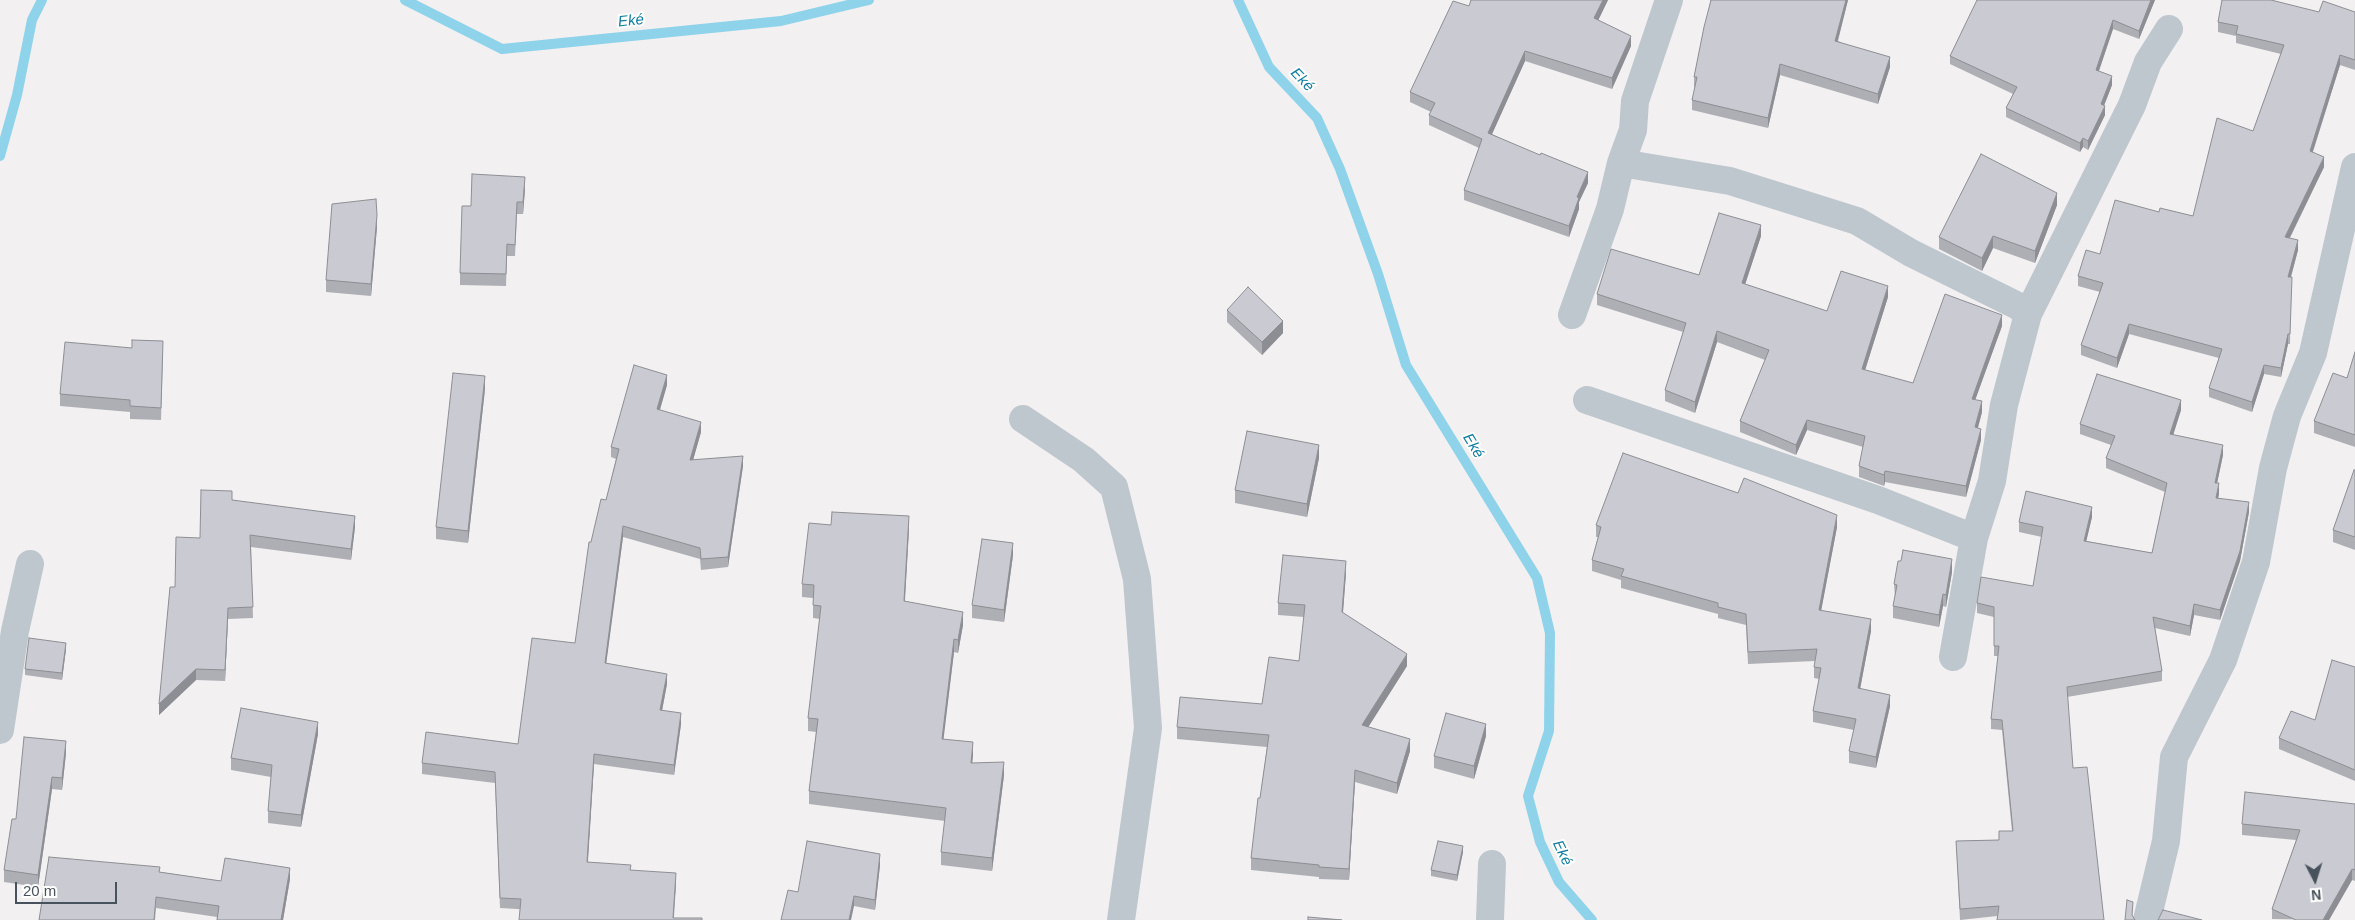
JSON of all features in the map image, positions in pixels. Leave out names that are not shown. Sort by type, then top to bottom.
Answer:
[{"type":"street","points":[[1572,314],[1610,210],[1621,162],[1633,130],[1635,101],[1669,0]]},
{"type":"street","points":[[1953,657],[1974,538],[1992,481],[2004,405],[2028,314],[2132,105],[2148,62],[2169,29]]},
{"type":"street","points":[[1621,162],[1730,181],[1857,221],[1911,253],[2018,306],[2028,314]]},
{"type":"street","points":[[2147,920],[2166,841],[2174,757],[2223,660],[2256,562],[2273,468],[2287,416],[2313,353],[2355,167]]},
{"type":"street","points":[[1587,400],[1878,500],[1974,538]]},
{"type":"street","points":[[1023,419],[1084,460],[1114,487],[1137,579],[1148,728],[1121,920]]},
{"type":"street","points":[[0,730],[15,631],[30,564]]},
{"type":"street","points":[[1490,920],[1492,864]]},
{"type":"building","points":[[1471,0],[1603,0],[1594,18],[1631,36],[1612,78],[1525,51],[1488,133],[1540,155],[1541,153],[1588,172],[1577,197],[1579,198],[1569,226],[1464,190],[1482,139],[1429,115],[1435,103],[1410,92],[1453,1],[1469,6]]},
{"type":"building","points":[[1711,0],[1846,0],[1835,41],[1890,57],[1878,94],[1780,64],[1768,118],[1692,100],[1697,77],[1694,77]]},
{"type":"building","points":[[1977,0],[2151,0],[2139,31],[2113,20],[2096,70],[2112,76],[2101,104],[2105,106],[2088,141],[2083,138],[2080,143],[2006,108],[2017,87],[1950,56]]},
{"type":"building","points":[[2222,0],[2271,0],[2319,12],[2323,1],[2355,12],[2355,60],[2340,55],[2310,151],[2324,157],[2285,237],[2298,240],[2288,277],[2292,277],[2290,334],[2288,334],[2281,368],[2264,365],[2252,402],[2209,388],[2222,349],[2129,324],[2117,358],[2081,345],[2103,283],[2078,276],[2086,250],[2100,254],[2115,200],[2159,212],[2160,208],[2193,216],[2217,118],[2253,131],[2284,45],[2236,34],[2238,26],[2218,22]]},
{"type":"building","points":[[1981,154],[2057,193],[2035,251],[1993,236],[1982,258],[1939,237]]},
{"type":"building","points":[[472,174],[525,177],[523,202],[517,202],[515,245],[507,244],[506,274],[460,273],[462,206],[471,206]]},
{"type":"building","points":[[376,199],[377,215],[371,284],[326,280],[332,204]]},
{"type":"building","points":[[1719,213],[1761,225],[1742,283],[1827,311],[1841,271],[1888,286],[1862,369],[1913,383],[1945,294],[2002,315],[1972,399],[1982,401],[1975,427],[1981,429],[1966,486],[1885,471],[1884,475],[1859,466],[1865,436],[1807,420],[1796,445],[1740,421],[1769,350],[1717,331],[1695,402],[1665,390],[1686,323],[1597,294],[1611,249],[1699,275]]},
{"type":"building","points":[[1248,287],[1283,321],[1262,342],[1227,310]]},
{"type":"building","points":[[132,340],[163,341],[161,408],[130,406],[130,400],[60,394],[65,342],[132,348]]},
{"type":"building","points":[[2355,352],[2355,435],[2314,421],[2333,373],[2347,378]]},
{"type":"building","points":[[634,365],[667,375],[657,409],[701,422],[690,460],[743,456],[728,557],[701,559],[700,548],[623,526],[605,663],[667,674],[660,710],[681,713],[674,765],[594,754],[587,862],[631,865],[630,870],[676,873],[673,918],[702,918],[702,920],[519,920],[521,899],[500,898],[495,772],[422,763],[426,732],[518,744],[532,638],[575,643],[589,542],[591,542],[601,499],[606,500],[619,449],[611,447]]},
{"type":"building","points":[[453,373],[485,376],[468,531],[436,527]]},
{"type":"building","points":[[2097,374],[2181,400],[2170,434],[2223,445],[2215,483],[2219,483],[2216,498],[2249,502],[2240,551],[2220,610],[2194,604],[2190,626],[2153,617],[2162,671],[2067,687],[2073,768],[2087,767],[2104,920],[1997,920],[1999,906],[1960,909],[1956,841],[1999,840],[1999,831],[2013,831],[2002,720],[1991,719],[1999,646],[1994,646],[1994,607],[1977,603],[1981,577],[2033,586],[2043,527],[2019,522],[2026,491],[2092,507],[2084,541],[2152,553],[2167,483],[2106,458],[2115,436],[2080,424]]},
{"type":"building","points":[[1247,431],[1319,445],[1307,504],[1235,490]]},
{"type":"building","points":[[1623,453],[1738,493],[1744,478],[1837,515],[1819,610],[1871,619],[1858,688],[1890,695],[1876,757],[1849,751],[1856,719],[1813,711],[1821,668],[1814,667],[1817,649],[1748,652],[1746,614],[1718,607],[1718,603],[1621,576],[1624,569],[1592,560],[1601,527],[1596,525]]},
{"type":"building","points":[[2355,470],[2355,537],[2333,530]]},
{"type":"building","points":[[201,490],[232,491],[232,500],[355,516],[351,549],[250,535],[253,607],[228,608],[225,670],[196,669],[159,704],[170,587],[175,587],[176,537],[200,538]]},
{"type":"building","points":[[832,512],[909,516],[904,601],[963,612],[958,640],[954,639],[942,739],[973,742],[971,763],[1004,762],[992,858],[941,852],[946,808],[809,791],[818,719],[808,718],[821,606],[813,605],[814,585],[802,584],[809,523],[831,525]]},
{"type":"building","points":[[982,539],[1013,543],[1004,610],[972,605]]},
{"type":"building","points":[[1903,550],[1952,559],[1946,595],[1943,594],[1939,615],[1893,606],[1897,585],[1894,584],[1898,561],[1901,561]]},
{"type":"building","points":[[1283,555],[1346,561],[1342,612],[1407,654],[1362,725],[1410,739],[1397,783],[1355,770],[1349,869],[1251,858],[1258,798],[1260,798],[1269,735],[1177,727],[1180,697],[1262,704],[1269,657],[1299,661],[1305,605],[1278,603]]},
{"type":"building","points":[[29,638],[66,643],[62,673],[25,669]]},
{"type":"building","points":[[2332,660],[2355,667],[2355,770],[2279,738],[2291,711],[2315,720]]},
{"type":"building","points":[[241,708],[318,722],[301,815],[268,811],[272,765],[231,758]]},
{"type":"building","points":[[1446,713],[1486,724],[1474,766],[1434,756]]},
{"type":"building","points":[[24,737],[66,741],[62,778],[52,777],[38,875],[4,870],[12,819],[16,819]]},
{"type":"building","points":[[2245,792],[2355,804],[2355,870],[2352,869],[2323,920],[2296,920],[2272,909],[2300,830],[2242,824]]},
{"type":"building","points":[[807,841],[880,854],[875,900],[854,896],[849,920],[781,920],[788,890],[798,892]]},
{"type":"building","points":[[1438,841],[1463,846],[1457,875],[1431,870]]},
{"type":"building","points":[[49,857],[160,867],[159,872],[221,881],[225,858],[290,868],[281,920],[217,920],[219,906],[156,897],[154,920],[39,920]]},
{"type":"building","points":[[2127,900],[2133,902],[2132,915],[2135,920],[2125,920]]},
{"type":"building","points":[[2163,910],[2202,920],[2158,920]]},
{"type":"building","points":[[1308,917],[1342,920],[1308,920]]},
{"type":"waterway","name":"Eké","points":[[0,156],[17,95],[32,20],[42,0]]},
{"type":"waterway","name":"Eké","points":[[405,0],[502,49],[781,21],[869,0]]},
{"type":"waterway","name":"Eké","points":[[1238,0],[1269,67],[1317,118],[1340,169],[1378,274],[1406,365],[1537,578],[1550,633],[1549,731],[1528,796],[1540,842],[1559,882],[1592,920]]}]
